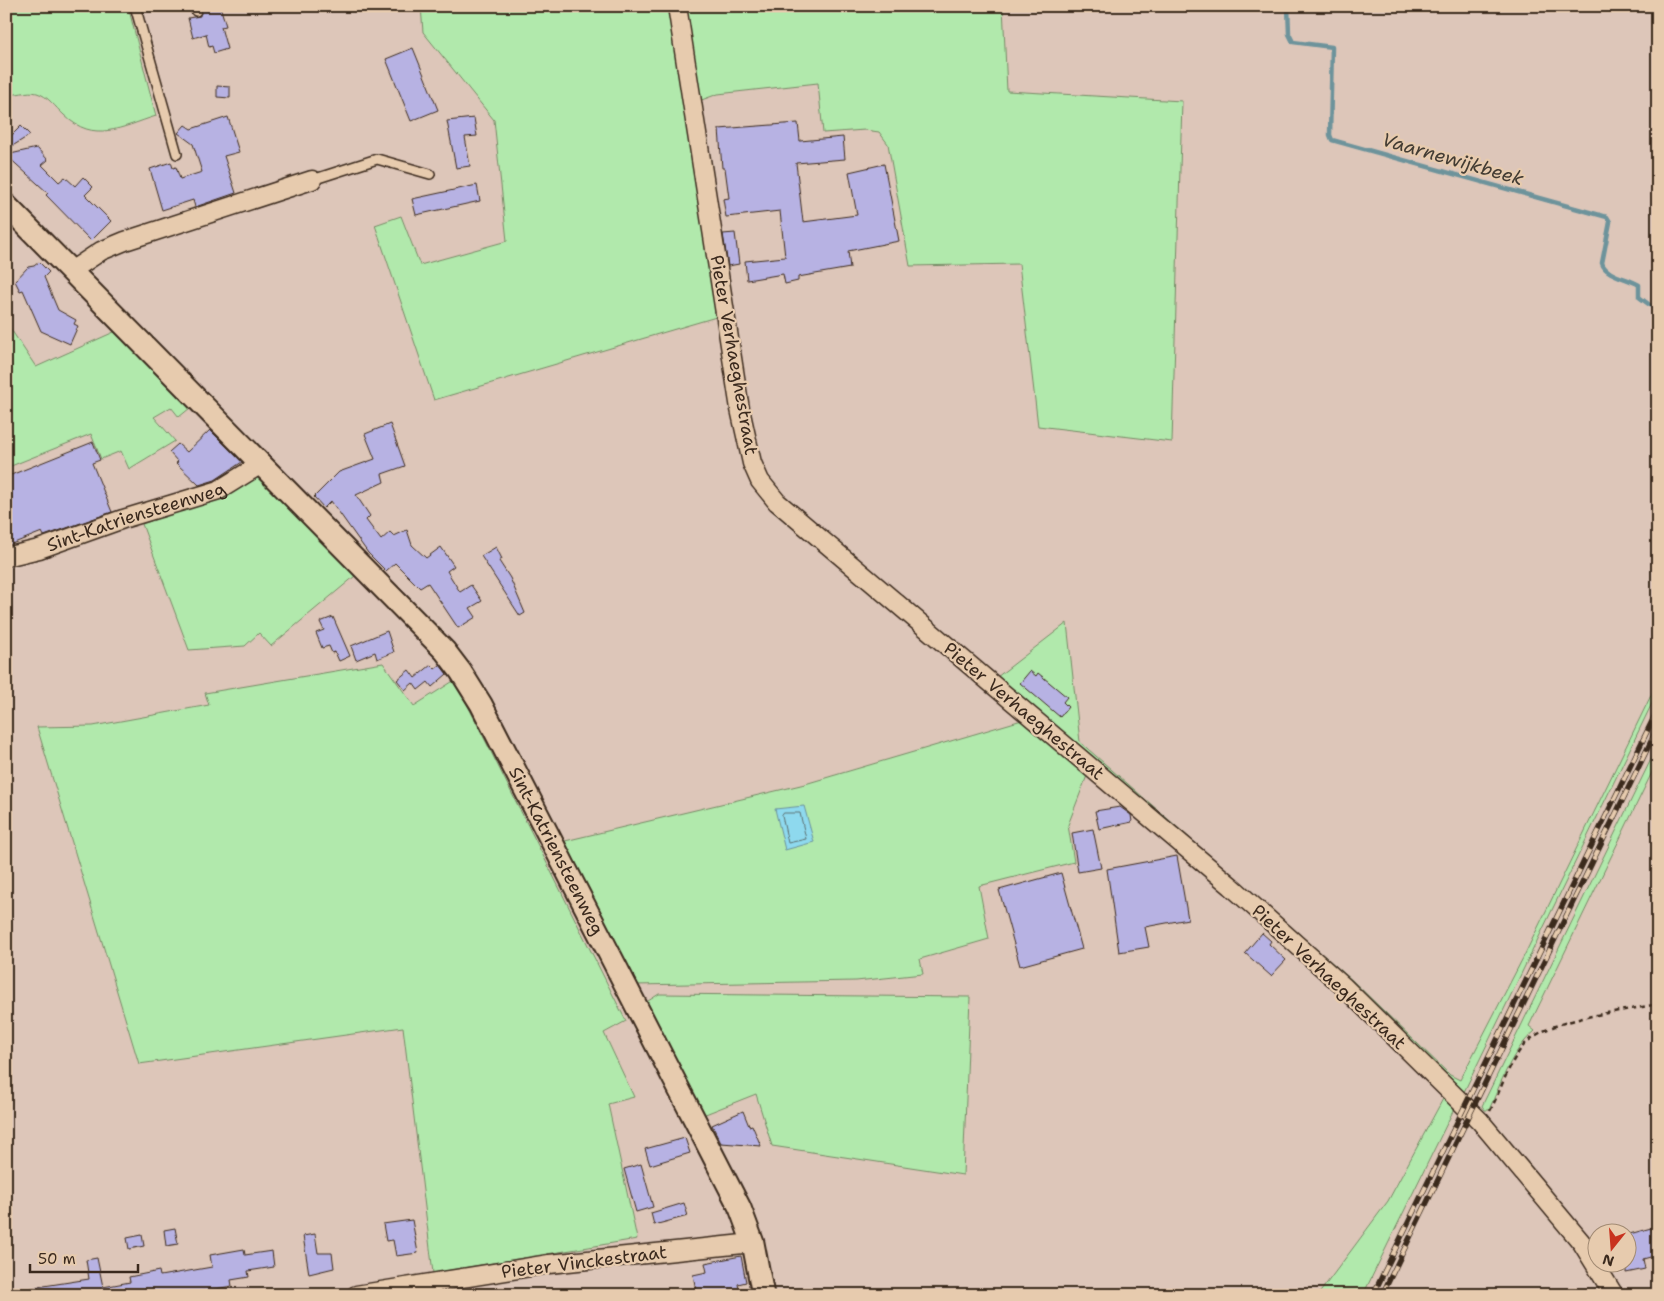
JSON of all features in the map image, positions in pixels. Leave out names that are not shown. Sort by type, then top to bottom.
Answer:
[{"type":"street","name":"Pieter Verhaeghestraat","points":[[677,6],[740,409],[752,464],[760,481],[784,508],[1238,893],[1343,986],[1480,1121],[1582,1243],[1614,1295]]},
{"type":"street","points":[[71,271],[101,251],[125,241],[312,180]]},
{"type":"street","name":"Sint-Katriensteenweg","points":[[6,205],[445,651],[461,672],[481,704],[740,1208],[753,1243],[763,1295]]},
{"type":"street","name":"Sint-Katriensteenweg","points":[[6,557],[39,549],[123,519],[219,490],[261,464]]},
{"type":"street","name":"Pieter Vinckestraat","points":[[356,1295],[549,1264],[753,1243]]},
{"type":"lane","points":[[135,6],[177,154]]},
{"type":"lane","points":[[312,180],[376,159],[430,174]]},
{"type":"path","points":[[1480,1121],[1490,1112],[1513,1062],[1526,1044],[1543,1031],[1564,1023],[1658,1004]]},
{"type":"green space","points":[[6,6],[128,6],[156,116],[119,128],[97,131],[75,124],[41,94],[29,92],[6,94]]},
{"type":"green space","points":[[421,6],[671,6],[723,315],[434,400],[375,225],[401,216],[420,265],[507,241],[494,120],[423,32]]},
{"type":"green space","points":[[682,6],[1003,6],[1007,91],[1182,101],[1172,442],[1038,426],[1019,264],[910,266],[888,144],[879,132],[865,130],[823,133],[818,83],[718,94],[696,102]]},
{"type":"green space","points":[[6,322],[36,367],[114,332],[190,408],[179,417],[171,407],[154,417],[175,441],[129,469],[121,451],[101,459],[91,434],[6,468]]},
{"type":"green space","points":[[257,475],[355,576],[271,646],[259,633],[245,646],[189,650],[142,524],[151,521],[149,515]]},
{"type":"green space","points":[[1067,623],[1080,742],[1353,981],[1450,1075],[1460,1080],[1525,954],[1658,681],[1658,691],[1463,1094],[997,677]]},
{"type":"green space","points":[[383,663],[414,706],[455,680],[626,1021],[604,1033],[634,1097],[608,1104],[637,1239],[433,1273],[403,1027],[139,1064],[37,727],[93,726],[209,705],[205,693]]},
{"type":"green space","points":[[1022,720],[1088,773],[1068,825],[1074,862],[979,886],[989,939],[920,959],[923,974],[856,981],[635,985],[565,841],[805,784]]},
{"type":"green space","points":[[1658,745],[1658,760],[1529,1026],[1535,1031],[1519,1048],[1502,1078],[1489,1110],[1485,1110],[1482,1106]]},
{"type":"green space","points":[[659,994],[970,997],[963,1175],[772,1146],[756,1094],[703,1115],[645,1003]]},
{"type":"green space","points":[[1444,1097],[1455,1107],[1363,1295],[1318,1295],[1388,1201]]},
{"type":"water","points":[[804,806],[814,842],[785,850],[775,809]]},
{"type":"building","points":[[201,6],[220,6],[226,26],[221,27],[227,49],[214,53],[212,46],[209,47],[206,34],[193,38],[188,18],[200,16]]},
{"type":"building","points":[[413,48],[438,110],[411,121],[386,59]]},
{"type":"building","points":[[217,86],[230,87],[230,98],[217,97]]},
{"type":"building","points":[[228,117],[239,152],[224,156],[236,193],[195,207],[193,200],[162,210],[150,169],[171,162],[173,168],[176,167],[180,179],[202,172],[193,144],[178,133],[185,125],[191,129]]},
{"type":"building","points":[[474,118],[477,136],[465,137],[470,166],[456,168],[447,121]]},
{"type":"building","points":[[798,123],[800,141],[843,137],[845,159],[796,163],[803,222],[857,215],[849,172],[884,164],[899,241],[848,251],[850,268],[798,277],[798,281],[785,284],[783,274],[747,280],[745,261],[785,257],[780,211],[726,217],[723,199],[729,198],[725,168],[722,168],[719,129]]},
{"type":"building","points":[[21,126],[30,135],[6,150],[6,141]]},
{"type":"building","points":[[37,148],[48,160],[42,165],[59,182],[65,177],[75,186],[83,177],[93,187],[85,195],[111,221],[91,241],[46,195],[48,193],[6,155]]},
{"type":"building","points":[[477,185],[480,201],[416,215],[412,199]]},
{"type":"building","points":[[735,233],[739,264],[728,266],[723,234]]},
{"type":"building","points":[[39,262],[49,272],[44,277],[58,310],[76,320],[74,324],[78,326],[70,344],[41,331],[23,290],[20,291],[15,281],[28,267],[34,266]]},
{"type":"building","points":[[390,424],[405,466],[382,474],[384,482],[356,495],[370,516],[366,520],[381,540],[390,532],[394,536],[407,530],[412,545],[426,558],[441,547],[454,566],[447,571],[460,592],[471,585],[482,601],[470,608],[476,617],[458,628],[428,583],[420,588],[395,563],[386,571],[368,553],[331,501],[324,508],[314,497],[339,472],[375,459],[365,434]]},
{"type":"building","points":[[210,430],[242,462],[215,480],[199,485],[176,463],[178,462],[169,452],[178,444],[187,452]]},
{"type":"building","points":[[93,442],[100,460],[92,463],[112,512],[44,536],[42,532],[9,545],[6,538],[6,477]]},
{"type":"building","points":[[496,547],[502,559],[499,561],[510,578],[525,613],[520,616],[481,556]]},
{"type":"building","points":[[333,617],[350,656],[339,661],[335,652],[332,653],[329,646],[322,648],[316,633],[324,630],[320,622]]},
{"type":"building","points":[[387,631],[394,652],[377,659],[375,652],[356,660],[351,646]]},
{"type":"building","points":[[431,665],[435,669],[440,665],[447,674],[432,687],[428,682],[418,690],[413,683],[405,690],[397,680],[409,670],[415,678]]},
{"type":"building","points":[[1030,671],[1036,676],[1038,673],[1067,697],[1063,702],[1068,707],[1060,717],[1020,683]]},
{"type":"building","points":[[1120,807],[1131,815],[1132,822],[1099,829],[1095,811]]},
{"type":"building","points":[[1093,829],[1101,868],[1078,872],[1072,833]]},
{"type":"building","points":[[1177,856],[1188,919],[1145,927],[1149,947],[1119,952],[1107,869]]},
{"type":"building","points":[[1061,873],[1082,949],[1020,966],[999,890]]},
{"type":"building","points":[[1262,933],[1271,941],[1269,944],[1286,960],[1271,976],[1245,953]]},
{"type":"building","points":[[743,1111],[749,1126],[752,1125],[761,1146],[721,1143],[712,1125]]},
{"type":"building","points":[[685,1138],[690,1153],[650,1165],[645,1149]]},
{"type":"building","points":[[641,1164],[653,1207],[636,1212],[624,1169]]},
{"type":"building","points":[[684,1203],[688,1216],[654,1225],[651,1213]]},
{"type":"building","points":[[412,1220],[418,1253],[396,1256],[393,1240],[386,1241],[383,1224]]},
{"type":"building","points":[[175,1228],[178,1244],[166,1246],[164,1230]]},
{"type":"building","points":[[1651,1228],[1658,1255],[1643,1259],[1645,1269],[1636,1271],[1636,1232]]},
{"type":"building","points":[[315,1234],[318,1253],[332,1253],[334,1268],[309,1274],[303,1236]]},
{"type":"building","points":[[142,1235],[144,1246],[129,1249],[127,1238]]},
{"type":"building","points":[[244,1249],[245,1255],[272,1251],[274,1267],[248,1271],[249,1277],[231,1280],[232,1286],[182,1295],[32,1295],[31,1288],[89,1279],[86,1260],[97,1258],[103,1287],[130,1282],[129,1277],[159,1271],[160,1276],[212,1267],[210,1255]]},
{"type":"building","points":[[741,1256],[746,1282],[738,1284],[740,1295],[697,1295],[693,1275],[707,1272],[705,1263]]},
{"type":"waterway","name":"Vaarnewijkbeek","points":[[1288,6],[1289,34],[1293,42],[1332,47],[1330,135],[1332,140],[1607,217],[1610,222],[1602,263],[1604,267],[1613,274],[1639,285],[1639,297],[1658,311]]},
{"type":"railway","points":[[1373,1295],[1658,709]]},
{"type":"railway","points":[[1382,1295],[1658,727]]}]
